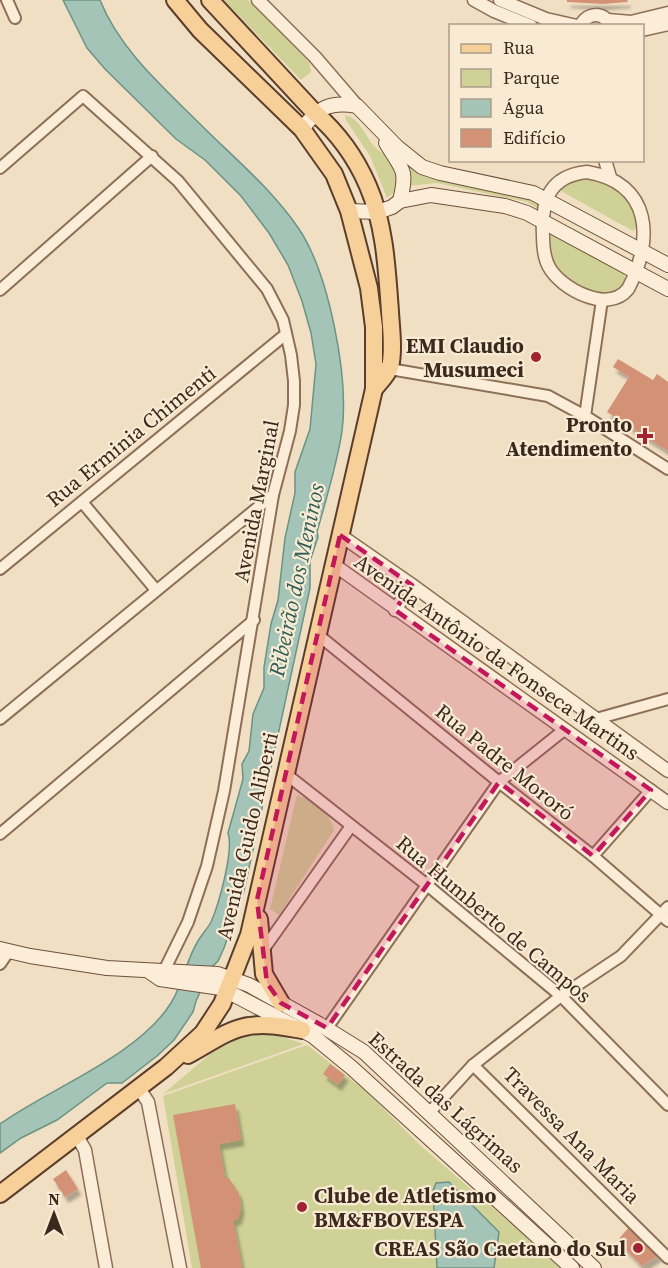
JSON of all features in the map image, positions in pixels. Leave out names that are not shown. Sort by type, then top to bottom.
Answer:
[{"type":"main road","points":[[175,0],[200,30],[302,129],[334,174],[349,211],[367,275],[382,368]]},
{"type":"main road","points":[[210,0],[315,113],[333,129],[352,155],[367,185],[378,212],[388,281],[391,334],[382,368]]},
{"type":"main road","points":[[302,129],[315,113],[328,107],[340,104],[357,106],[380,131],[416,162],[429,170],[523,190],[545,199],[668,266]]},
{"type":"main road","points":[[380,131],[404,172],[405,181],[400,201]]},
{"type":"main road","points":[[349,211],[378,212],[400,201],[431,195],[450,196],[505,206],[542,220],[635,273],[668,289]]},
{"type":"main road","name":"Avenida Guido Aliberti","points":[[0,1194],[166,1067],[203,1033],[222,1004],[249,935],[374,389],[382,368]]},
{"type":"main road","points":[[257,900],[264,974],[280,1003]]},
{"type":"main road","name":"Estrada das Lágrimas","points":[[4,950],[107,968],[212,979],[280,1003],[327,1028],[364,1052],[594,1268]]},
{"type":"main road","name":"Estrada das Lágrimas","points":[[230,985],[313,1036],[572,1268]]},
{"type":"main road","points":[[166,1067],[242,1027],[272,1025],[302,1030]]},
{"type":"street","points":[[7,0],[15,18]]},
{"type":"street","points":[[258,0],[330,72],[357,106]]},
{"type":"street","points":[[474,0],[526,24]]},
{"type":"street","points":[[500,0],[546,19],[569,24]]},
{"type":"street","points":[[580,24],[585,18],[595,15],[604,17],[610,23],[631,22],[668,14]]},
{"type":"street","points":[[644,30],[668,24]]},
{"type":"street","name":"Avenida Marginal","points":[[0,168],[83,96],[178,181],[267,289],[283,320],[286,334],[294,381],[294,405],[290,431],[273,495],[224,791],[207,866],[188,922],[164,974]]},
{"type":"street","points":[[0,290],[152,156]]},
{"type":"street","points":[[574,174],[580,162]]},
{"type":"street","points":[[606,162],[610,177]]},
{"type":"street","points":[[587,172],[610,177],[625,187],[637,202],[641,216],[643,252],[624,293],[612,300],[602,300],[581,293],[552,272],[545,256],[542,220],[545,199],[556,185],[574,174],[587,172]]},
{"type":"street","points":[[585,416],[602,300]]},
{"type":"street","name":"Rua Erminia Chimenti","points":[[0,569],[286,334]]},
{"type":"street","points":[[382,368],[540,394],[557,400],[668,469]]},
{"type":"street","points":[[0,719],[273,495]]},
{"type":"street","points":[[82,502],[156,590]]},
{"type":"street","name":"Avenida Antônio da Fonseca Martins","points":[[340,535],[668,771]]},
{"type":"street","name":"Avenida Antônio da Fonseca Martins","points":[[333,564],[668,803]]},
{"type":"street","points":[[394,609],[412,585]]},
{"type":"street","points":[[0,834],[254,620]]},
{"type":"street","name":"Rua Padre Mororó","points":[[317,634],[666,914]]},
{"type":"street","points":[[596,719],[668,699]]},
{"type":"street","points":[[327,1028],[499,782],[564,730]]},
{"type":"street","name":"Rua Humberto de Campos","points":[[286,774],[427,885],[561,996],[668,1105]]},
{"type":"street","points":[[593,856],[651,790]]},
{"type":"street","points":[[261,953],[351,826]]},
{"type":"street","points":[[429,1113],[473,1065],[561,996],[621,956],[666,914]]},
{"type":"street","points":[[0,964],[4,950]]},
{"type":"street","name":"Travessa Ana Maria","points":[[473,1065],[668,1258]]},
{"type":"street","points":[[138,1087],[148,1102],[180,1268]]},
{"type":"street","points":[[77,1136],[85,1150],[106,1268]]},
{"type":"street","points":[[98,1268],[102,1244]]},
{"type":"highlighted area","points":[[340,535],[412,585],[395,610],[651,790],[593,856],[499,782],[327,1028],[281,1003],[267,983],[257,900]]},
{"type":"green space","points":[[224,0],[248,0],[309,62],[311,72],[301,80]]},
{"type":"green space","points":[[345,115],[360,125],[374,146],[400,170],[396,191],[387,198],[370,156]]},
{"type":"green space","points":[[410,165],[431,177],[507,191],[534,199],[542,204],[538,209],[527,202],[437,183],[408,186]]},
{"type":"green space","points":[[588,178],[616,187],[622,192],[634,215],[637,226],[633,231],[561,191],[562,186],[574,179]]},
{"type":"green space","points":[[551,235],[558,236],[624,273],[625,279],[621,288],[598,294],[583,291],[568,283],[556,272],[549,259]]},
{"type":"green space","points":[[297,795],[325,811],[334,830],[279,915],[270,909]]},
{"type":"green space","points":[[250,1032],[277,1035],[304,1044],[163,1094],[229,1038]]},
{"type":"green space","name":"Clube de Atletismo BM&FBOVESPA","points":[[307,1045],[366,1091],[421,1146],[563,1268],[192,1268],[163,1096]]},
{"type":"water","name":"Ribeirão dos Meninos","points":[[63,0],[100,0],[119,35],[143,66],[264,187],[299,229],[310,248],[328,298],[342,383],[342,431],[317,532],[318,537],[310,561],[310,588],[244,891],[218,961],[212,967],[193,1012],[174,1040],[157,1056],[122,1083],[107,1083],[57,1120],[21,1138],[0,1153],[0,1124],[116,1055],[156,1022],[175,996],[194,948],[211,922],[225,877],[229,852],[228,833],[243,779],[242,764],[249,751],[253,714],[264,688],[264,667],[271,624],[278,600],[285,538],[295,493],[295,472],[310,429],[316,364],[311,333],[302,301],[288,265],[269,233],[241,196],[205,160],[176,139],[105,69],[87,48]]},
{"type":"water","points":[[449,1182],[499,1232],[494,1268],[437,1268],[433,1191],[436,1183]]},
{"type":"building","points":[[567,0],[627,0],[628,2],[603,4],[567,2]]},
{"type":"building","points":[[618,359],[653,380],[657,374],[668,382],[668,451],[607,412],[629,377],[613,367]]},
{"type":"building","points":[[330,1064],[345,1075],[338,1085],[323,1074]]},
{"type":"building","points":[[235,1104],[241,1140],[219,1144],[225,1178],[229,1178],[239,1194],[241,1208],[238,1219],[233,1220],[242,1268],[201,1268],[173,1115]]},
{"type":"building","points":[[66,1170],[78,1189],[65,1197],[53,1179]]},
{"type":"building","name":"CREAS São Caetano do Sul","points":[[630,1226],[659,1255],[642,1266],[617,1241]]},
{"type":"place","name":"EMI Claudio Musumeci","points":[[536,357]]},
{"type":"place","name":"Pronto Atendimento","points":[[645,436]]},
{"type":"place","name":"Clube de Atletismo BM&FBOVESPA","points":[[302,1207]]},
{"type":"place","name":"CREAS São Caetano do Sul","points":[[638,1248]]}]
